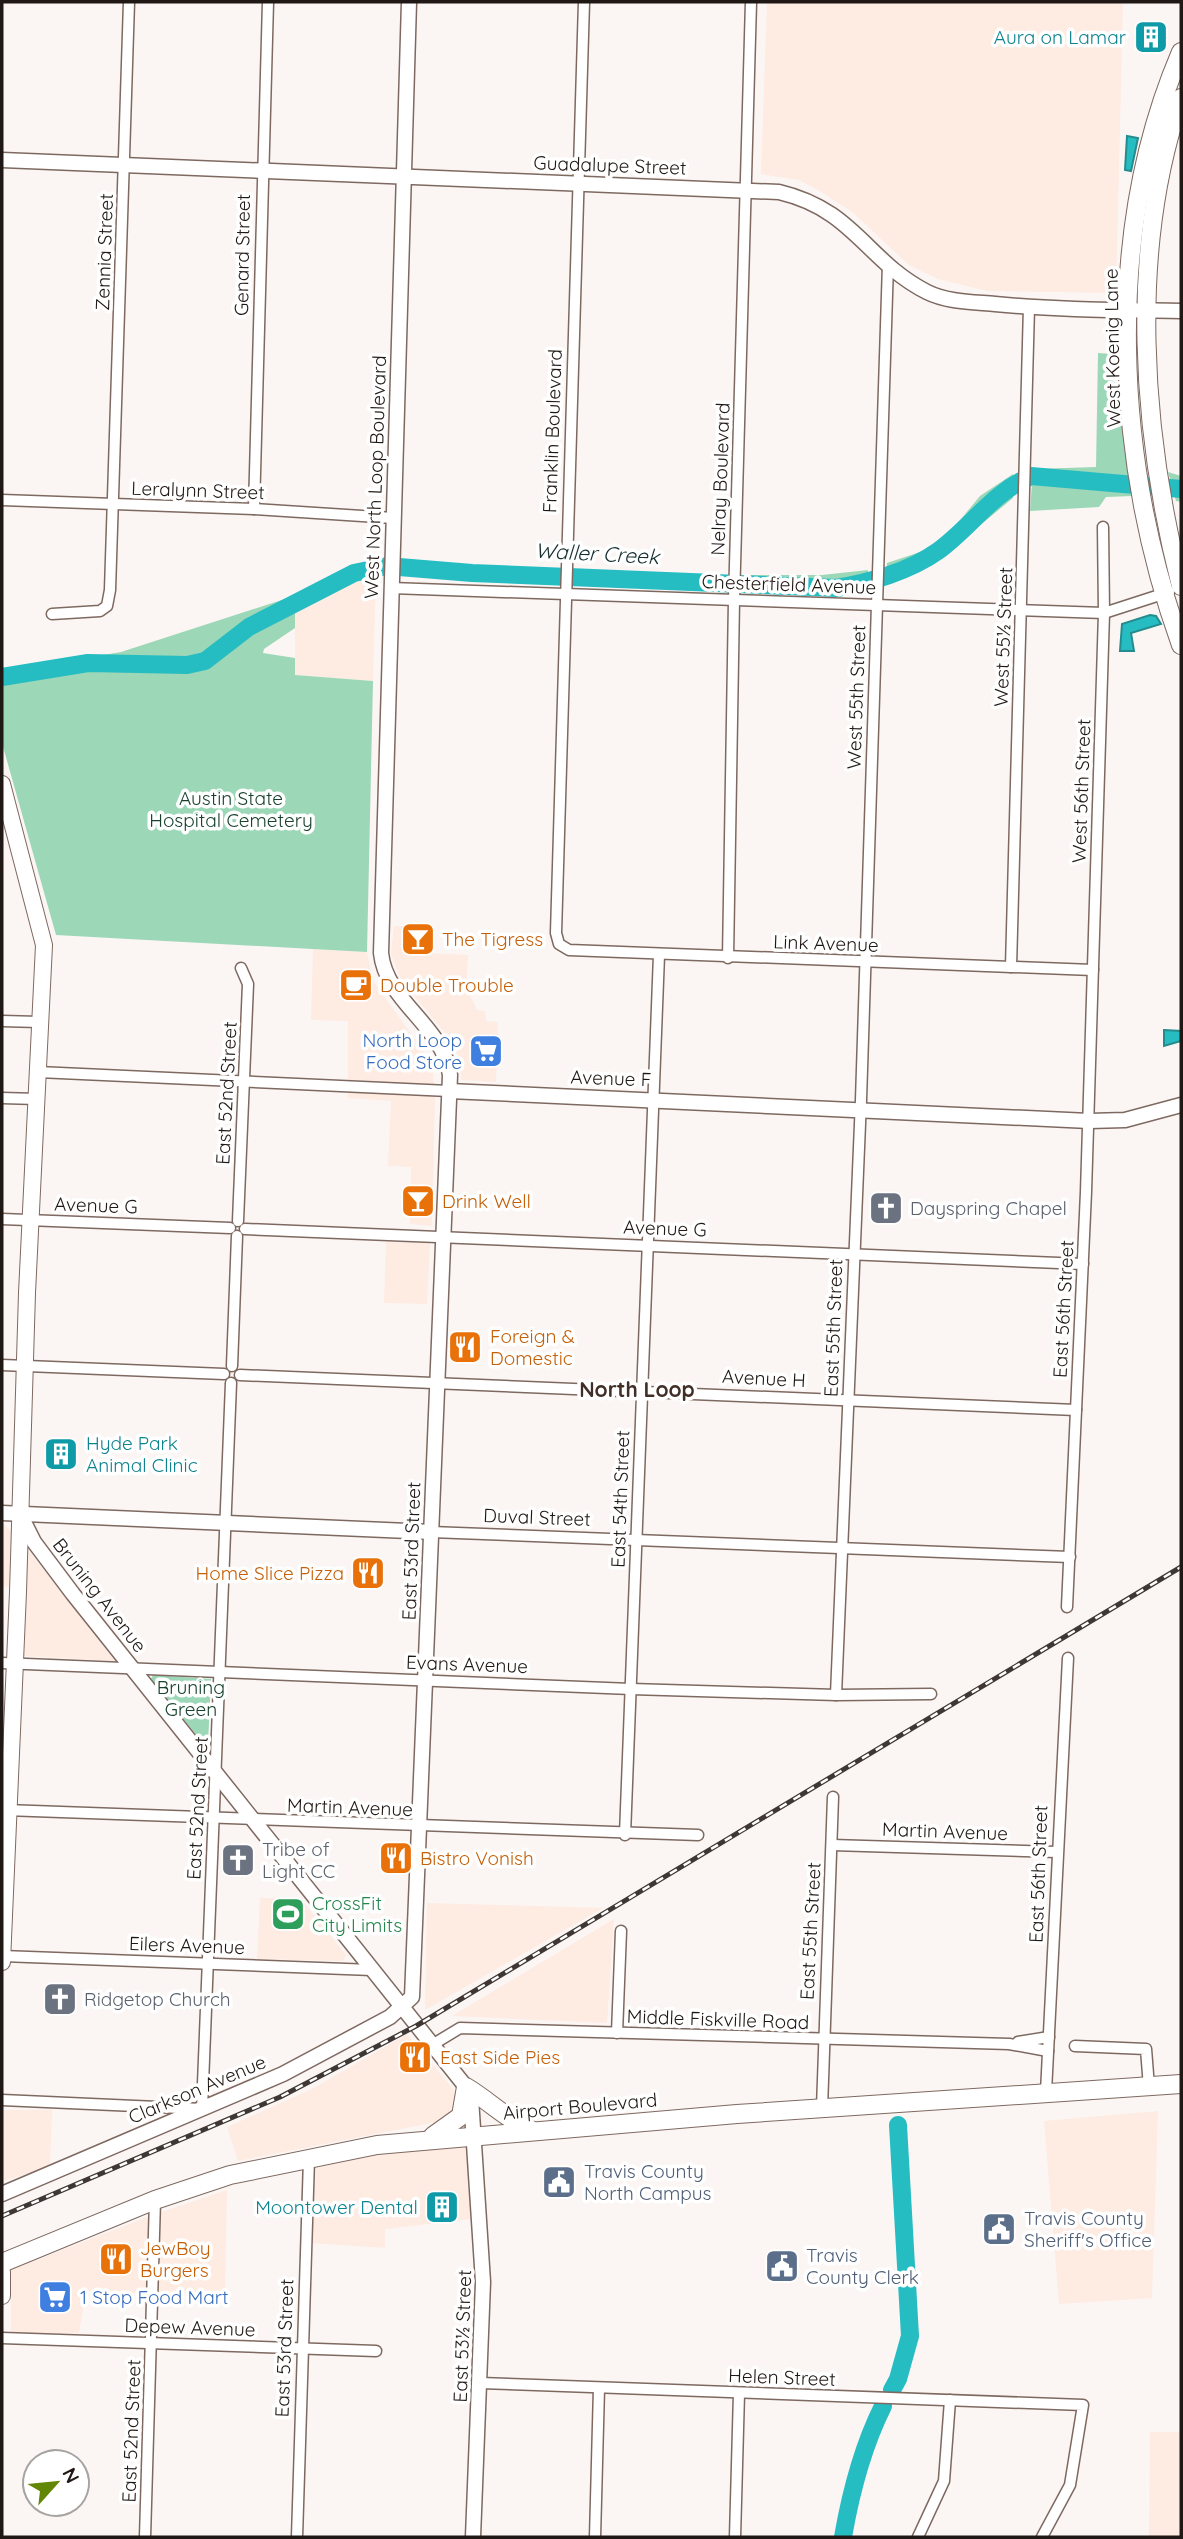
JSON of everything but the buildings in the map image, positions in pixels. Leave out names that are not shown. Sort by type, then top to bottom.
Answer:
[{"type":"main road","name":"West Koenig Lane","points":[[1181,52],[1162,100],[1145,167],[1135,236],[1129,310],[1131,397],[1149,479],[1162,500],[1176,589],[1181,645]]},
{"type":"main road","name":"West Koenig Lane","points":[[1176,589],[1143,499],[1149,479],[1148,310],[1157,206],[1181,98]]},
{"type":"main road","points":[[2,784],[42,934],[20,1514],[8,1663],[2,1962]]},
{"type":"main road","name":"Airport Boulevard","points":[[2,2263],[155,2200],[230,2175],[377,2145],[821,2108],[1181,2084]]},
{"type":"main road","points":[[427,2140],[461,2116],[466,2087],[484,2098],[505,2118],[533,2132]]},
{"type":"main road","points":[[2,2272],[2,2296]]},
{"type":"street","name":"Zennia Street","points":[[52,614],[100,611],[107,606],[129,2]]},
{"type":"street","name":"Genard Street","points":[[254,509],[268,2]]},
{"type":"street","name":"West North Loop Boulevard","points":[[381,953],[409,2]]},
{"type":"street","name":"Franklin Boulevard","points":[[559,944],[556,933],[565,581],[584,2]]},
{"type":"street","name":"Nelray Boulevard","points":[[728,958],[734,588],[751,2]]},
{"type":"street","name":"Guadalupe Street","points":[[2,160],[779,192],[819,205],[853,229],[888,264],[917,286],[943,298],[1029,307],[1181,312]]},
{"type":"street","name":"West 55th Street","points":[[865,962],[888,264]]},
{"type":"street","name":"West 55½ Street","points":[[1011,967],[1029,307]]},
{"type":"street","name":"Leralynn Street","points":[[2,500],[254,509],[393,518]]},
{"type":"street","name":"West 56th Street","points":[[1093,970],[1104,613],[1103,527]]},
{"type":"street","name":"Chesterfield Avenue","points":[[391,574],[734,588],[876,605],[1104,613],[1176,589]]},
{"type":"street","name":"Link Avenue","points":[[559,944],[569,950],[659,955],[1093,970]]},
{"type":"street","name":"East 53rd Street","points":[[381,953],[388,979],[444,1050],[450,1075],[412,1997],[401,2007]]},
{"type":"street","name":"East 54th Street","points":[[625,1835],[659,955]]},
{"type":"street","name":"East 55th Street","points":[[836,1695],[865,962]]},
{"type":"street","name":"East 52nd Street","points":[[202,2109],[248,984],[241,968]]},
{"type":"street","name":"East 56th Street","points":[[1067,1607],[1089,1122],[1093,970]]},
{"type":"street","points":[[2,1021],[39,1022]]},
{"type":"street","name":"Avenue F","points":[[38,1072],[654,1099],[1089,1122],[1125,1120],[1181,1105]]},
{"type":"street","points":[[2,1098],[37,1099]]},
{"type":"street","name":"Avenue G","points":[[2,1219],[1083,1264]]},
{"type":"street","name":"Avenue H","points":[[2,1364],[641,1389],[1076,1410]]},
{"type":"street","name":"Duval Street","points":[[2,1513],[841,1550],[1070,1557]]},
{"type":"street","name":"Bruning Avenue","points":[[20,1514],[34,1542],[432,2045]]},
{"type":"street","name":"East 56th Street","points":[[1046,2092],[1068,1658]]},
{"type":"street","name":"Evans Avenue","points":[[8,1663],[631,1689],[836,1695],[931,1694]]},
{"type":"street","name":"East 55th Street","points":[[821,2108],[833,1797]]},
{"type":"street","name":"Martin Avenue","points":[[5,1810],[213,1816],[254,1821],[625,1835],[698,1835]]},
{"type":"street","name":"Martin Avenue","points":[[832,1844],[1057,1853]]},
{"type":"street","points":[[617,2033],[621,1931]]},
{"type":"street","name":"Eilers Avenue","points":[[2,1956],[372,1970]]},
{"type":"street","name":"Clarkson Avenue","points":[[2,2194],[320,2056],[401,2007]]},
{"type":"street","name":"Middle Fiskville Road","points":[[432,2045],[460,2028],[1009,2044],[1048,2051]]},
{"type":"street","name":"Middle Fiskville Road","points":[[1009,2044],[1049,2037]]},
{"type":"street","points":[[432,2045],[466,2087],[474,2110],[476,2135]]},
{"type":"street","points":[[1075,2046],[1146,2049],[1149,2087]]},
{"type":"street","points":[[2,2100],[202,2109]]},
{"type":"street","name":"East 53½ Street","points":[[472,2537],[483,2256],[476,2135]]},
{"type":"street","name":"East 53rd Street","points":[[298,2537],[309,2159]]},
{"type":"street","name":"East 52nd Street","points":[[145,2537],[155,2200]]},
{"type":"street","name":"Depew Avenue","points":[[2,2338],[376,2351]]},
{"type":"street","name":"Helen Street","points":[[480,2383],[1083,2405],[1070,2485],[1042,2537]]},
{"type":"street","points":[[594,2537],[599,2388]]},
{"type":"street","points":[[735,2537],[739,2393]]},
{"type":"street","points":[[918,2537],[944,2481],[950,2400]]},
{"type":"shaded area","points":[[767,2],[1123,2],[1116,293],[987,291],[938,279],[909,265],[851,211],[818,190],[799,180],[761,174]]},
{"type":"shaded area","points":[[376,572],[373,681],[295,675],[295,605],[351,576]]},
{"type":"shaded area","points":[[394,926],[428,927],[427,953],[468,955],[466,986],[477,1010],[485,1011],[486,1021],[498,1022],[496,1082],[461,1080],[459,1058],[449,1038],[401,980],[391,954]]},
{"type":"shaded area","points":[[313,949],[367,952],[373,981],[432,1063],[435,1097],[432,1226],[410,1224],[411,1167],[388,1166],[391,1101],[348,1098],[348,1021],[311,1020]]},
{"type":"shaded area","points":[[386,1242],[430,1243],[427,1304],[384,1303]]},
{"type":"shaded area","points":[[2,1522],[14,1534],[9,1587],[2,1586]]},
{"type":"shaded area","points":[[28,1550],[115,1661],[24,1656],[25,1554]]},
{"type":"shaded area","points":[[260,1898],[301,1899],[346,1955],[343,1961],[257,1959]]},
{"type":"shaded area","points":[[427,1903],[603,1908],[425,2010]]},
{"type":"shaded area","points":[[614,1919],[607,2023],[452,2016]]},
{"type":"shaded area","points":[[407,2034],[453,2089],[459,2105],[454,2115],[442,2121],[238,2161],[227,2127],[314,2088]]},
{"type":"shaded area","points":[[3,2110],[52,2110],[50,2168],[2,2181]]},
{"type":"shaded area","points":[[1158,2111],[1152,2298],[1059,2304],[1044,2121]]},
{"type":"shaded area","points":[[468,2147],[472,2219],[385,2229],[385,2248],[312,2243],[314,2176],[317,2168],[380,2154]]},
{"type":"shaded area","points":[[227,2190],[225,2296],[86,2291],[79,2333],[11,2333],[11,2270],[150,2216]]},
{"type":"shaded area","points":[[1150,2432],[1181,2432],[1181,2537],[1149,2537]]},
{"type":"green space","points":[[1098,353],[1112,354],[1112,380],[1123,391],[1133,496],[1106,497],[1099,507],[1030,511],[1033,469],[1096,467]]},
{"type":"green space","points":[[1168,472],[1181,476],[1181,502],[1176,501]]},
{"type":"green space","points":[[1013,474],[1013,498],[932,565],[886,581],[887,563],[926,550],[947,536],[980,496]]},
{"type":"green space","name":"Austin State Hospital Cemetery","points":[[376,565],[376,572],[351,576],[295,605],[295,628],[264,649],[263,653],[295,658],[295,675],[373,681],[367,952],[56,935],[2,743],[2,672],[121,652],[297,595],[348,571]]},
{"type":"green space","points":[[868,570],[867,588],[852,594],[746,591],[746,575],[822,575]]},
{"type":"green space","name":"Bruning Green","points":[[153,1675],[211,1679],[208,1744],[203,1743],[151,1679]]},
{"type":"water","points":[[1127,136],[1138,138],[1131,171],[1125,170]]},
{"type":"water","points":[[1150,615],[1156,616],[1161,624],[1131,633],[1134,651],[1120,651],[1122,624]]},
{"type":"water","points":[[1164,1030],[1181,1031],[1181,1041],[1164,1046]]},
{"type":"waterway","name":"Waller Creek","points":[[2,677],[88,663],[187,665],[205,661],[249,627],[354,573],[387,566],[472,573],[836,588],[862,583],[915,565],[950,542],[993,501],[1031,476],[1181,489]]},
{"type":"waterway","points":[[892,2390],[898,2379],[910,2336],[898,2125]]},
{"type":"waterway","points":[[843,2537],[858,2470],[883,2406]]},
{"type":"railway","points":[[2,2216],[280,2097],[416,2026],[1181,1567]]},
{"type":"place","name":"Aura on Lamar","points":[[1151,37]]},
{"type":"place","name":"The Tigress","points":[[418,939]]},
{"type":"place","name":"Double Trouble","points":[[356,985]]},
{"type":"place","name":"North Loop Food Store","points":[[486,1051]]},
{"type":"place","name":"Drink Well","points":[[418,1201]]},
{"type":"place","name":"Dayspring Chapel","points":[[886,1208]]},
{"type":"place","name":"Foreign & Domestic","points":[[465,1347]]},
{"type":"place","name":"Hyde Park Animal Clinic","points":[[61,1454]]},
{"type":"place","name":"Home Slice Pizza","points":[[368,1573]]},
{"type":"place","name":"Bistro Vonish","points":[[396,1858]]},
{"type":"place","name":"Tribe of Light CC","points":[[238,1860]]},
{"type":"place","name":"CrossFit City Limits","points":[[288,1914]]},
{"type":"place","name":"Ridgetop Church","points":[[60,1999]]},
{"type":"place","name":"East Side Pies","points":[[415,2057]]},
{"type":"place","name":"Travis County North Campus","points":[[559,2182]]},
{"type":"place","name":"Moontower Dental","points":[[442,2207]]},
{"type":"place","name":"Travis County Sheriff's Office","points":[[999,2229]]},
{"type":"place","name":"JewBoy Burgers","points":[[116,2259]]},
{"type":"place","name":"Travis County Clerk","points":[[782,2266]]},
{"type":"place","name":"1 Stop Food Mart","points":[[55,2297]]},
{"type":"district","name":"North Loop","points":[[637,1389]]}]
